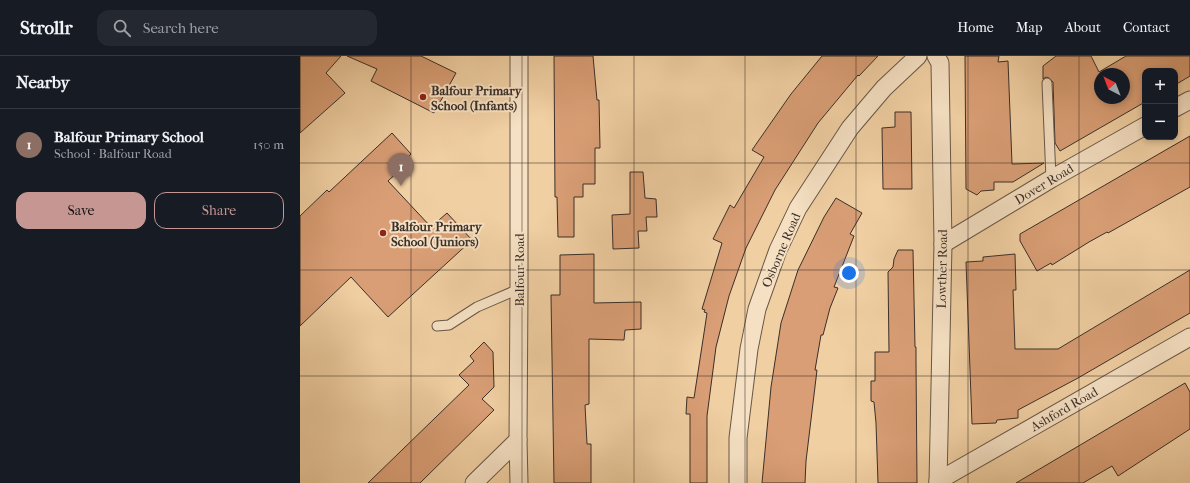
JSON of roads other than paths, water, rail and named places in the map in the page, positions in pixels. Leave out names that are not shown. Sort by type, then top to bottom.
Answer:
[{"type":"street","name":"Balfour Road","points":[[519,56],[519,483]]},
{"type":"street","name":"Osborne Road","points":[[738,483],[738,438],[749,349],[757,308],[778,250],[798,208],[850,128],[876,97],[918,56]]},
{"type":"street","name":"Lowther Road","points":[[936,56],[940,63],[943,244],[938,482]]},
{"type":"street","points":[[1178,106],[1190,100]]},
{"type":"street","name":"Dover Road","points":[[943,244],[1051,179],[1142,128]]},
{"type":"street","name":"Ashford Road","points":[[938,482],[1190,337]]},
{"type":"street","points":[[474,483],[518,440]]},
{"type":"lane","points":[[1047,82],[1051,179]]},
{"type":"lane","points":[[437,326],[449,325],[477,307],[519,289]]},
{"type":"place","name":"Balfour Primary School (Infants)","points":[[423,97]]},
{"type":"place","name":"Balfour Primary School","points":[[401,186]]},
{"type":"place","name":"Balfour Primary School (Juniors)","points":[[383,233]]}]
